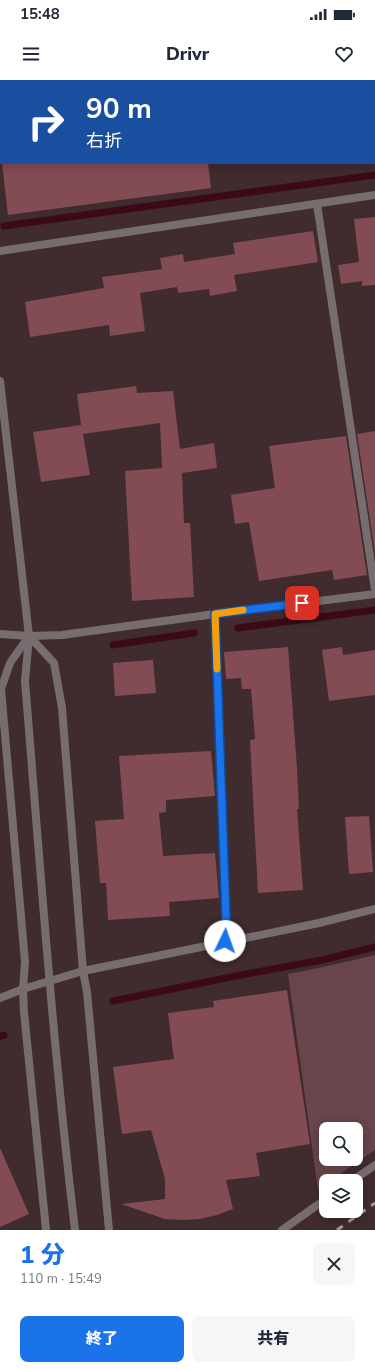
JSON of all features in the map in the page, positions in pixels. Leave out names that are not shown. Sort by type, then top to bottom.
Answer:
[{"type":"street","points":[[0,250],[375,195]]},
{"type":"street","points":[[317,204],[375,590]]},
{"type":"street","points":[[0,381],[29,636],[25,681],[54,1030],[75,1230]]},
{"type":"street","points":[[0,634],[29,636],[62,635],[375,594]]},
{"type":"street","points":[[215,614],[226,918],[225,941]]},
{"type":"street","points":[[29,636],[54,663],[62,708],[83,971],[87,992],[109,1230]]},
{"type":"street","points":[[29,636],[10,663],[1,689],[24,962],[24,1012],[46,1230]]},
{"type":"street","points":[[0,998],[83,971],[319,923],[375,909]]},
{"type":"street","points":[[362,1174],[375,1165]]},
{"type":"street","points":[[282,1230],[319,1204]]},
{"type":"shaded area","points":[[375,955],[375,1150],[363,1158],[363,1122],[319,1122],[319,1166],[352,1166],[340,1174],[319,1174],[318,1190],[288,974]]},
{"type":"building","points":[[2,164],[208,164],[211,188],[8,215]]},
{"type":"building","points":[[375,217],[375,285],[362,286],[362,281],[341,284],[338,265],[359,262],[354,219]]},
{"type":"building","points":[[313,231],[318,262],[234,275],[237,291],[210,296],[209,289],[178,293],[177,287],[140,293],[145,331],[110,336],[109,325],[30,337],[25,302],[104,288],[102,277],[162,269],[160,258],[183,254],[184,262],[235,254],[233,243]]},
{"type":"building","points":[[136,386],[137,393],[173,391],[180,449],[214,443],[217,468],[182,473],[184,523],[190,523],[194,597],[132,601],[125,471],[162,468],[160,423],[83,434],[90,475],[41,482],[33,432],[81,425],[77,394]]},
{"type":"building","points":[[375,431],[375,553],[357,434]]},
{"type":"building","points":[[346,436],[367,575],[334,580],[332,570],[259,581],[249,522],[235,524],[231,495],[275,488],[269,446]]},
{"type":"building","points":[[288,647],[297,768],[299,809],[297,809],[303,890],[258,893],[250,740],[255,739],[251,689],[242,689],[241,678],[226,679],[224,652]]},
{"type":"building","points":[[342,647],[343,655],[375,650],[375,695],[329,701],[322,650]]},
{"type":"building","points":[[153,660],[156,693],[115,696],[113,663]]},
{"type":"building","points":[[211,751],[215,796],[166,800],[166,812],[159,813],[163,856],[215,853],[219,898],[169,902],[170,916],[108,920],[106,883],[100,883],[95,821],[124,819],[119,756]]},
{"type":"building","points":[[369,816],[373,872],[349,874],[345,817]]},
{"type":"building","points":[[287,990],[310,1144],[256,1153],[260,1176],[226,1180],[233,1209],[217,1215],[200,1219],[165,1219],[121,1204],[165,1199],[165,1179],[151,1130],[122,1134],[113,1067],[174,1059],[168,1013],[214,1007],[213,1001]]},
{"type":"building","points":[[0,1148],[29,1214],[0,1227]]},
{"type":"waterway","points":[[4,226],[375,175]]},
{"type":"waterway","points":[[238,628],[375,610]]},
{"type":"waterway","points":[[113,645],[194,633]]},
{"type":"waterway","points":[[113,1001],[322,960],[375,947]]},
{"type":"waterway","points":[[0,1036],[4,1035]]},
{"type":"railway","points":[[337,1230],[375,1203]]},
{"type":"slow traffic","points":[[217,669],[215,614],[243,610]]},
{"type":"route","points":[[225,941],[226,918],[215,614],[302,603]]}]
